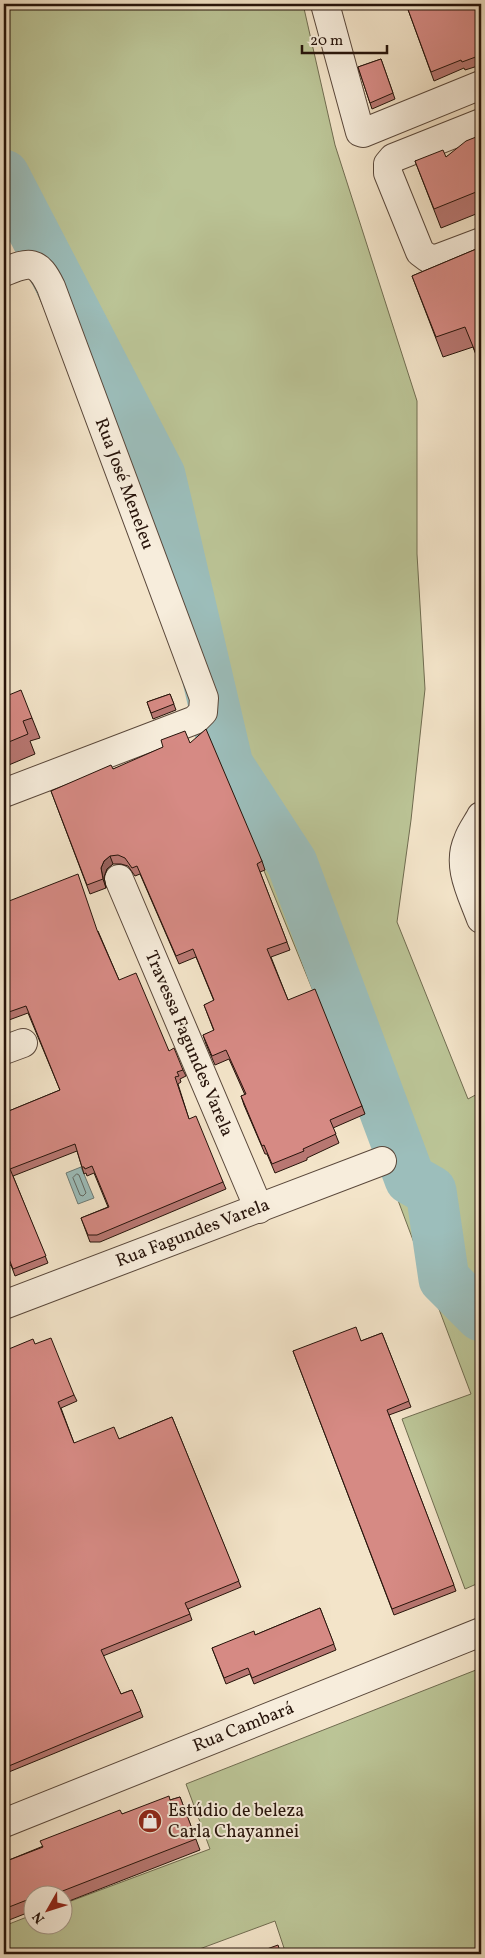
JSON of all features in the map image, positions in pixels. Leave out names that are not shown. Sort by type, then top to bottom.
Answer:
[{"type":"street","points":[[325,4],[360,132],[363,133],[481,85]]},
{"type":"street","points":[[481,123],[393,158],[388,164],[388,172],[420,252],[428,258],[436,259],[481,242]]},
{"type":"street","name":"Rua José Meneleu","points":[[4,272],[26,263],[34,265],[44,273],[204,698],[203,712],[195,720],[4,793]]},
{"type":"street","points":[[481,816],[468,840],[464,853],[463,868],[481,919]]},
{"type":"street","name":"Travessa Fagundes Varela","points":[[119,879],[259,1209]]},
{"type":"street","name":"Rua Fagundes Varela","points":[[4,1305],[382,1161]]},
{"type":"street","name":"Rua Cambará","points":[[4,1823],[481,1632]]},
{"type":"green space","points":[[4,4],[303,4],[335,145],[417,401],[417,554],[425,689],[411,820],[397,922],[468,1099],[481,1092],[481,1582],[465,1589],[402,1419],[471,1394],[393,1187],[207,731],[92,418],[4,217]]},
{"type":"green space","points":[[481,1668],[481,1954],[286,1954],[275,1921],[186,1954],[4,1954],[4,1926],[22,1919],[22,1936],[72,1936],[72,1901],[210,1849],[186,1784]]},
{"type":"water","points":[[81,1167],[94,1198],[78,1204],[66,1173]]},
{"type":"building","points":[[406,4],[481,4],[481,55],[462,62],[461,60],[431,72]]},
{"type":"building","points":[[381,59],[393,93],[370,103],[358,67]]},
{"type":"building","points":[[481,135],[481,190],[434,209],[415,161],[443,150],[446,157],[466,141]]},
{"type":"building","points":[[481,247],[481,366],[465,327],[436,337],[412,276]]},
{"type":"building","points":[[21,690],[32,718],[23,721],[28,734],[4,744],[4,697]]},
{"type":"building","points":[[170,694],[174,704],[151,713],[147,702]]},
{"type":"building","points":[[206,729],[262,861],[257,864],[287,942],[267,949],[288,1000],[315,989],[362,1106],[330,1120],[336,1134],[303,1149],[304,1151],[272,1164],[264,1145],[262,1146],[241,1096],[246,1094],[226,1050],[212,1056],[203,1035],[214,1030],[204,1005],[214,1000],[193,949],[176,956],[137,866],[132,868],[125,858],[118,855],[110,856],[104,861],[101,868],[103,879],[87,885],[51,791],[111,765],[113,769],[163,747],[161,740],[185,731],[190,743]]},
{"type":"building","points":[[78,874],[97,930],[119,980],[136,973],[169,1051],[174,1048],[183,1070],[177,1072],[179,1076],[175,1077],[189,1119],[196,1116],[223,1182],[97,1235],[88,1235],[81,1218],[109,1207],[92,1166],[85,1169],[82,1167],[75,1144],[10,1169],[46,1256],[13,1269],[9,1259],[4,1260],[4,1113],[60,1090],[26,1006],[6,1013],[4,1007],[4,903]]},
{"type":"building","points":[[356,1327],[361,1341],[382,1333],[409,1401],[387,1410],[454,1585],[392,1609],[293,1351]]},
{"type":"building","points":[[51,1338],[74,1395],[58,1402],[74,1443],[114,1427],[119,1439],[172,1417],[239,1581],[185,1603],[190,1614],[101,1650],[121,1694],[132,1690],[141,1711],[4,1768],[4,1351],[33,1339],[35,1344]]},
{"type":"building","points":[[320,1608],[334,1644],[252,1678],[248,1668],[224,1678],[212,1648],[254,1631],[255,1635]]},
{"type":"building","points":[[169,1796],[170,1800],[180,1797],[196,1839],[72,1887],[22,1886],[22,1902],[4,1909],[4,1862],[43,1847],[40,1841],[120,1810],[122,1814]]},
{"type":"building","points":[[278,1945],[281,1954],[253,1954]]},
{"type":"waterway","points":[[4,175],[160,475],[228,765],[292,863],[410,1179],[431,1191],[444,1279],[481,1316]]},
{"type":"place","name":"Estúdio de beleza Carla Chayannei","points":[[150,1821]]}]
